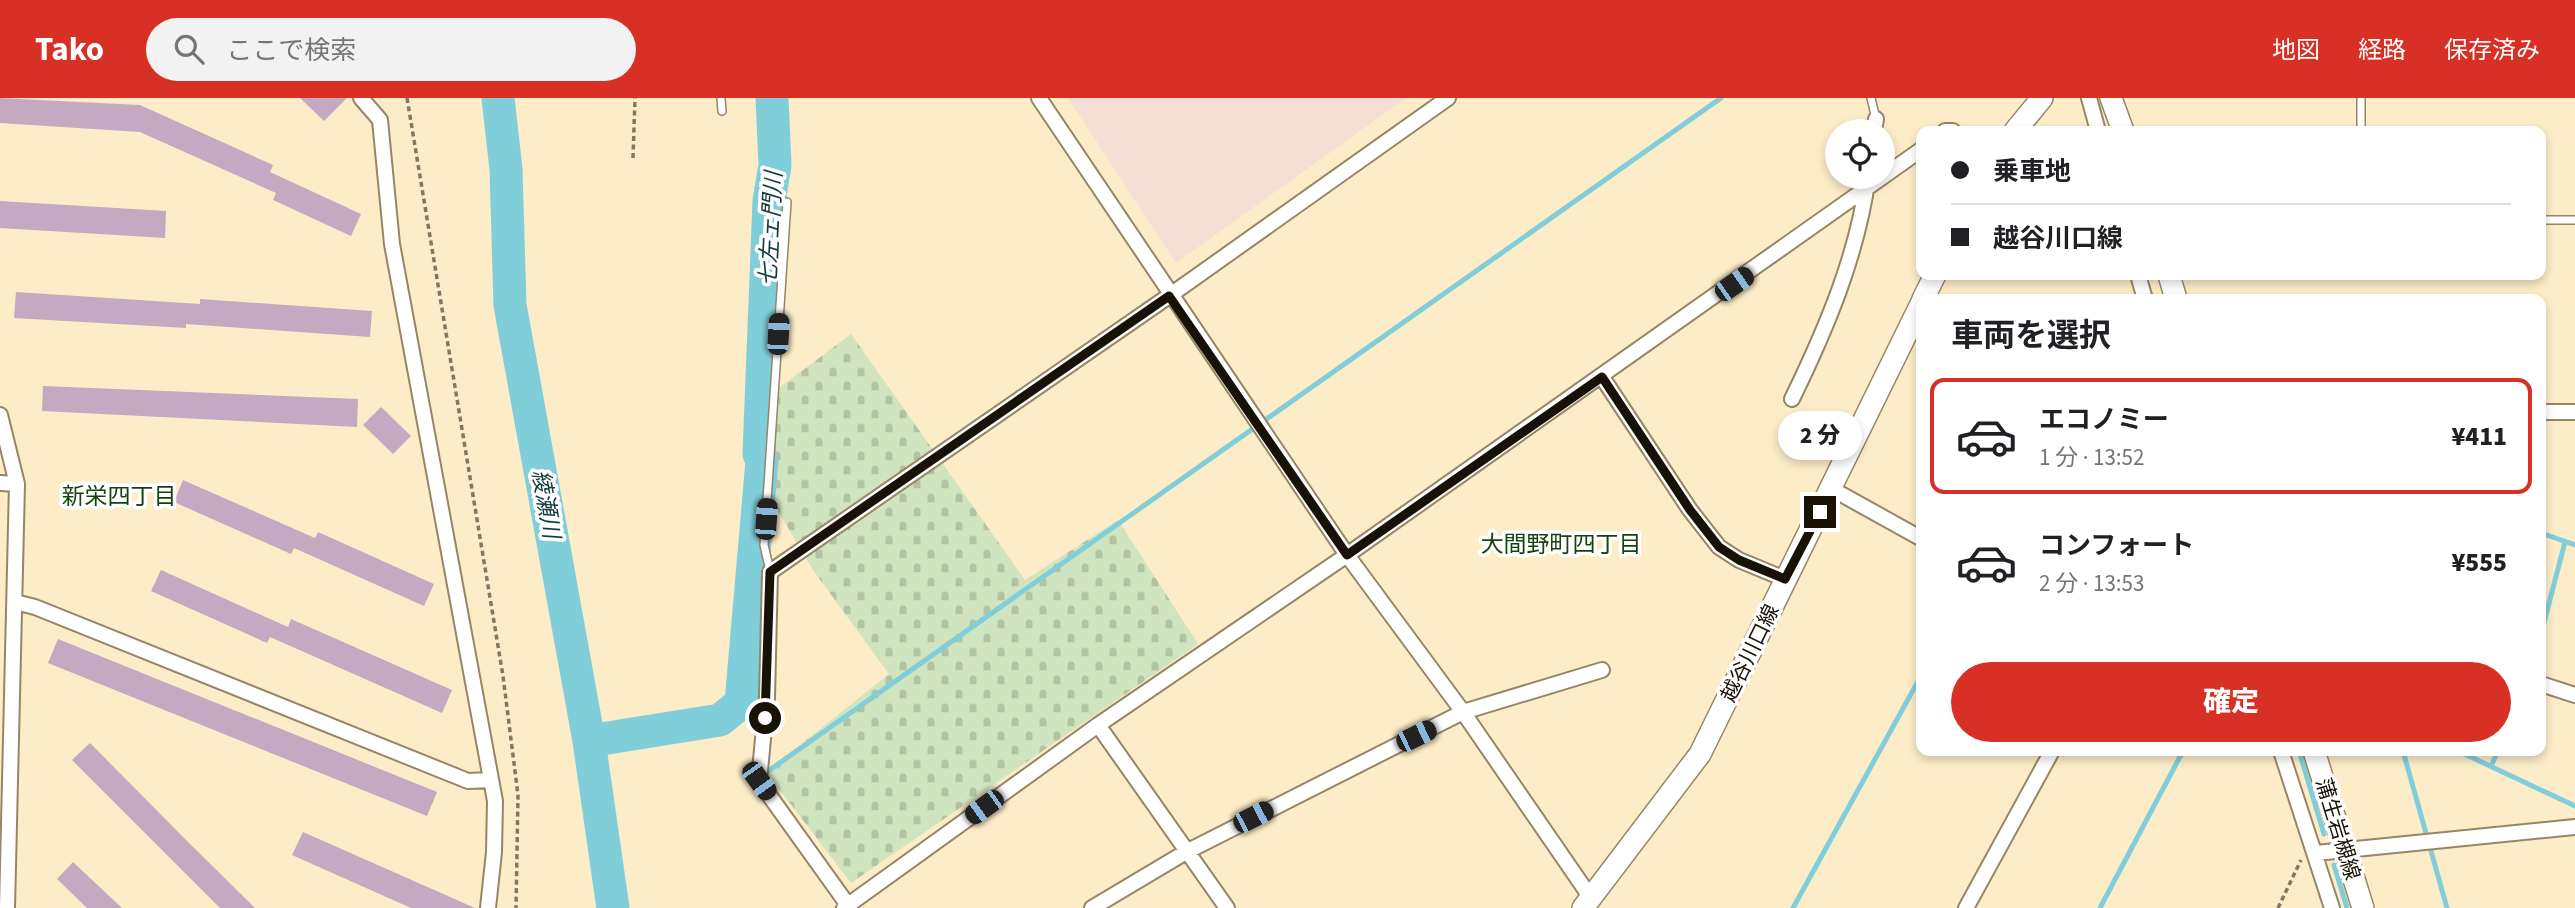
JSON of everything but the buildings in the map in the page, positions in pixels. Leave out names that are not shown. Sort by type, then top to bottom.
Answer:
[{"type":"main road","points":[[2019,126],[2042,98]]},
{"type":"main road","points":[[2111,98],[2121,126]]},
{"type":"main road","name":"越谷川口線","points":[[1587,903],[1700,754],[1916,314]]},
{"type":"main road","name":"蒲生岩槻線","points":[[2316,756],[2363,908]]},
{"type":"street","points":[[361,98],[380,120],[393,244],[495,801],[494,852],[488,908]]},
{"type":"street","points":[[1039,98],[1169,296],[1347,555],[1463,712],[1587,903]]},
{"type":"street","points":[[1448,98],[1169,296],[770,572],[767,697],[759,781],[847,907],[1098,725],[1602,377],[1860,189]]},
{"type":"street","points":[[2089,98],[2097,126]]},
{"type":"street","points":[[1895,166],[1916,153]]},
{"type":"street","points":[[1792,399],[1850,264],[1866,189]]},
{"type":"street","points":[[1602,377],[1690,510],[1719,547],[1739,560],[1785,579]]},
{"type":"street","points":[[2546,412],[2575,412]]},
{"type":"street","points":[[0,415],[17,484],[7,908]]},
{"type":"street","points":[[0,483],[17,484]]},
{"type":"street","points":[[1832,489],[1916,536]]},
{"type":"street","points":[[15,602],[36,607],[468,781],[490,780]]},
{"type":"street","points":[[1092,908],[1186,852],[1463,712],[1602,670]]},
{"type":"street","points":[[2546,686],[2575,695]]},
{"type":"street","points":[[1098,725],[1227,908]]},
{"type":"street","points":[[1966,908],[2049,756]]},
{"type":"street","points":[[2283,756],[2332,908]]},
{"type":"street","points":[[2316,853],[2344,848],[2575,827]]},
{"type":"lane","points":[[721,98],[722,111]]},
{"type":"lane","points":[[1871,98],[1874,119]]},
{"type":"lane","points":[[2361,98],[2361,126]]},
{"type":"lane","points":[[770,572],[764,545],[787,202]]},
{"type":"lane","points":[[2546,220],[2575,220]]},
{"type":"path","points":[[407,98],[503,676],[518,795],[516,908]]},
{"type":"path","points":[[633,158],[635,98]]},
{"type":"path","points":[[2278,908],[2298,863],[2316,853]]},
{"type":"shaded area","points":[[1068,98],[1406,98],[1176,263]]},
{"type":"green space","points":[[851,334],[1025,580],[1118,520],[1198,644],[851,883],[766,772],[889,674],[813,570],[771,499],[775,391]]},
{"type":"waterway","name":"綾瀬川","points":[[498,98],[506,169],[510,305],[589,741],[613,908]]},
{"type":"waterway","name":"七左ェ門川","points":[[589,741],[720,720],[741,703],[762,461],[759,454],[769,201],[775,165],[772,98]]},
{"type":"waterway","points":[[764,774],[1721,98]]},
{"type":"waterway","points":[[2546,535],[2575,545]]},
{"type":"waterway","points":[[2546,615],[2565,542]]},
{"type":"waterway","points":[[1793,908],[1916,685]]},
{"type":"waterway","points":[[2100,908],[2180,756]]},
{"type":"waterway","points":[[2301,756],[2324,834]]},
{"type":"waterway","points":[[2404,756],[2447,908]]},
{"type":"waterway","points":[[2469,756],[2575,806]]},
{"type":"waterway","points":[[2491,766],[2496,756]]},
{"type":"waterway","points":[[2334,865],[2347,908]]},
{"type":"district","name":"新栄四丁目","points":[[119,496]]},
{"type":"district","name":"大間野町四丁目","points":[[1561,544]]},
{"type":"route","points":[[765,718],[770,572],[1169,296],[1347,555],[1602,377],[1690,510],[1719,547],[1739,560],[1785,579],[1820,512]]}]
